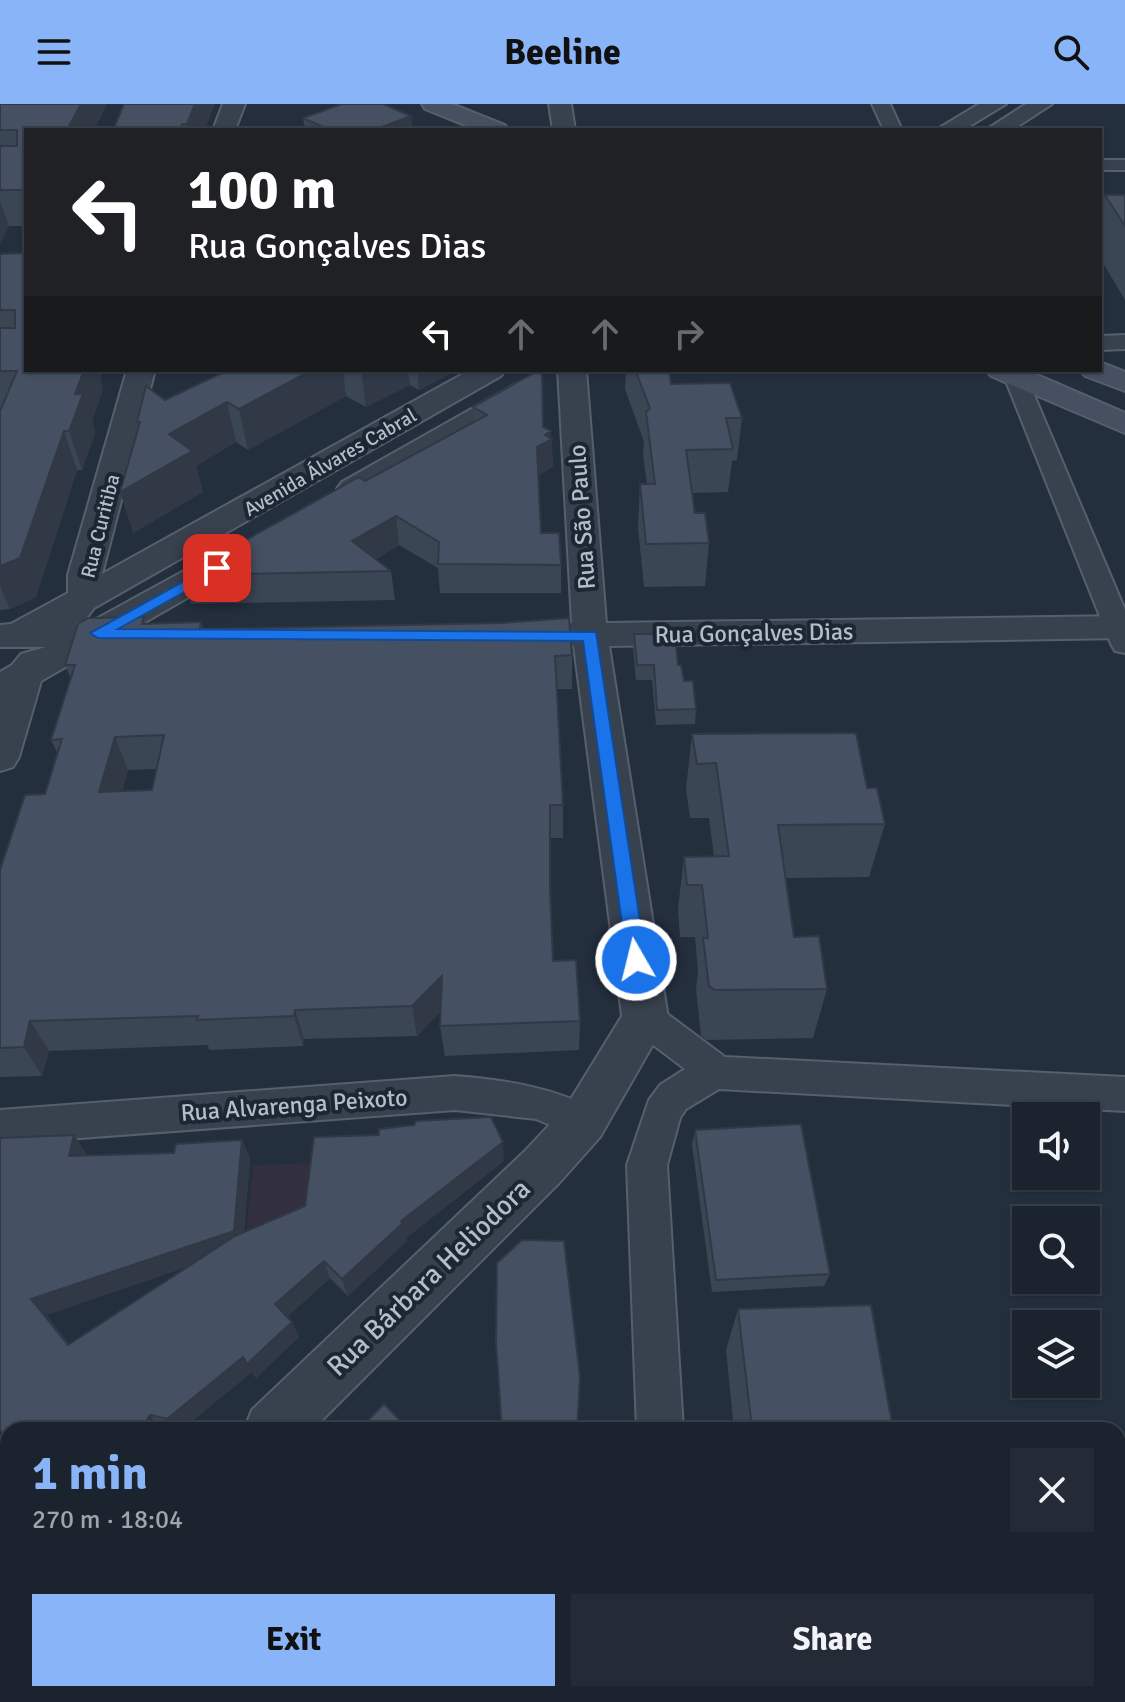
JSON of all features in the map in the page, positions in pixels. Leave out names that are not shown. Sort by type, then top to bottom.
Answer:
[{"type":"main road","points":[[427,112],[444,128]]},
{"type":"main road","points":[[427,112],[489,128]]},
{"type":"main road","points":[[1100,372],[1125,382]]},
{"type":"main road","points":[[1022,384],[1125,424]]},
{"type":"street","points":[[225,128],[234,104]]},
{"type":"street","points":[[560,104],[564,128]]},
{"type":"street","points":[[881,104],[892,128]]},
{"type":"street","points":[[951,128],[995,104]]},
{"type":"street","points":[[1000,128],[1041,104]]},
{"type":"street","points":[[1102,165],[1125,165]]},
{"type":"street","points":[[1102,343],[1125,342]]},
{"type":"street","name":"Rua Curitiba","points":[[0,757],[12,681],[54,636],[85,596],[85,575],[140,372]]},
{"type":"street","name":"Avenida Álvares Cabral","points":[[6,639],[155,561],[487,372]]},
{"type":"street","name":"Avenida Álvares Cabral","points":[[327,504],[557,372]]},
{"type":"street","name":"Rua São Paulo","points":[[572,372],[590,636],[645,1018]]},
{"type":"street","points":[[1022,384],[1122,633]]},
{"type":"street","name":"Avenida Álvares Cabral","points":[[158,618],[259,543]]},
{"type":"street","points":[[85,596],[158,618]]},
{"type":"street","points":[[6,639],[98,633],[158,618]]},
{"type":"street","points":[[12,681],[98,633]]},
{"type":"street","name":"Rua Gonçalves Dias","points":[[527,635],[1122,633]]},
{"type":"street","points":[[583,1122],[645,1018],[718,1073]]},
{"type":"street","points":[[660,1422],[647,1165],[663,1112],[673,1097],[695,1082],[718,1073],[1125,1094]]},
{"type":"street","name":"Rua Alvarenga Peixoto","points":[[0,1127],[455,1093],[522,1098],[552,1105],[583,1122]]},
{"type":"street","name":"Rua Bárbara Heliodora","points":[[280,1422],[542,1167],[583,1122]]},
{"type":"shaded area","points":[[316,1163],[310,1225],[246,1237],[253,1165]]},
{"type":"building","points":[[0,104],[81,104],[68,128],[24,128],[24,190],[0,190],[0,146],[17,146],[17,130],[0,130]]},
{"type":"building","points":[[124,104],[195,104],[187,124],[182,124],[181,128],[114,128]]},
{"type":"building","points":[[342,104],[383,104],[411,116],[379,128],[326,128],[303,118]]},
{"type":"building","points":[[1105,195],[1125,195],[1125,226]]},
{"type":"building","points":[[24,253],[24,372],[83,372],[75,394],[83,394],[69,431],[64,431],[20,558],[0,566],[0,411],[17,371],[0,371],[0,328],[15,328],[15,310],[0,310],[0,254]]},
{"type":"building","points":[[224,372],[308,372],[239,409],[227,402],[169,434],[192,451],[120,492],[140,422],[137,422],[146,386],[165,400]]},
{"type":"building","points":[[535,372],[542,372],[543,427],[551,431],[545,435],[552,439],[537,447],[541,533],[559,533],[561,565],[438,564],[439,542],[396,516],[352,541],[391,571],[183,575],[359,477],[365,481],[487,415],[473,407]]},
{"type":"building","points":[[636,372],[669,372],[671,384],[730,383],[742,418],[726,418],[733,449],[686,450],[695,513],[705,513],[709,543],[646,544],[640,484],[655,484],[646,412],[650,408]]},
{"type":"building","points":[[144,617],[142,624],[201,622],[200,629],[502,623],[569,618],[572,655],[555,656],[563,805],[550,805],[550,889],[553,961],[576,960],[580,1021],[440,1026],[442,976],[412,1006],[295,1010],[294,1016],[197,1020],[198,1016],[30,1021],[24,1047],[0,1048],[0,870],[25,795],[45,794],[62,739],[51,740],[75,665],[65,665],[78,624],[88,618]],"holes":[[[164,735],[152,790],[99,792],[115,737]]]},
{"type":"building","points":[[634,634],[675,634],[678,665],[681,665],[684,681],[693,681],[696,709],[657,710],[654,665],[637,665]]},
{"type":"building","points":[[856,733],[867,788],[877,788],[885,824],[778,825],[794,937],[819,936],[827,989],[715,990],[709,986],[703,938],[708,938],[702,885],[687,885],[684,857],[729,856],[716,763],[697,764],[692,734]]},
{"type":"building","points":[[491,1117],[503,1142],[401,1221],[403,1223],[342,1279],[324,1261],[275,1304],[292,1322],[247,1364],[243,1357],[167,1419],[150,1415],[146,1422],[0,1422],[0,1138],[74,1135],[69,1156],[174,1153],[176,1144],[242,1140],[234,1231],[31,1299],[68,1345],[235,1236],[305,1206],[314,1137],[379,1135],[379,1129],[414,1125],[416,1121]]},
{"type":"building","points":[[801,1124],[830,1274],[716,1280],[695,1130]]},
{"type":"building","points":[[522,1240],[564,1241],[580,1377],[577,1422],[501,1422],[496,1342],[497,1263]]},
{"type":"building","points":[[871,1305],[892,1422],[751,1422],[738,1309]]},
{"type":"building","points":[[384,1404],[401,1422],[367,1422]]},
{"type":"route","points":[[217,568],[98,633],[590,636],[636,960]]}]
